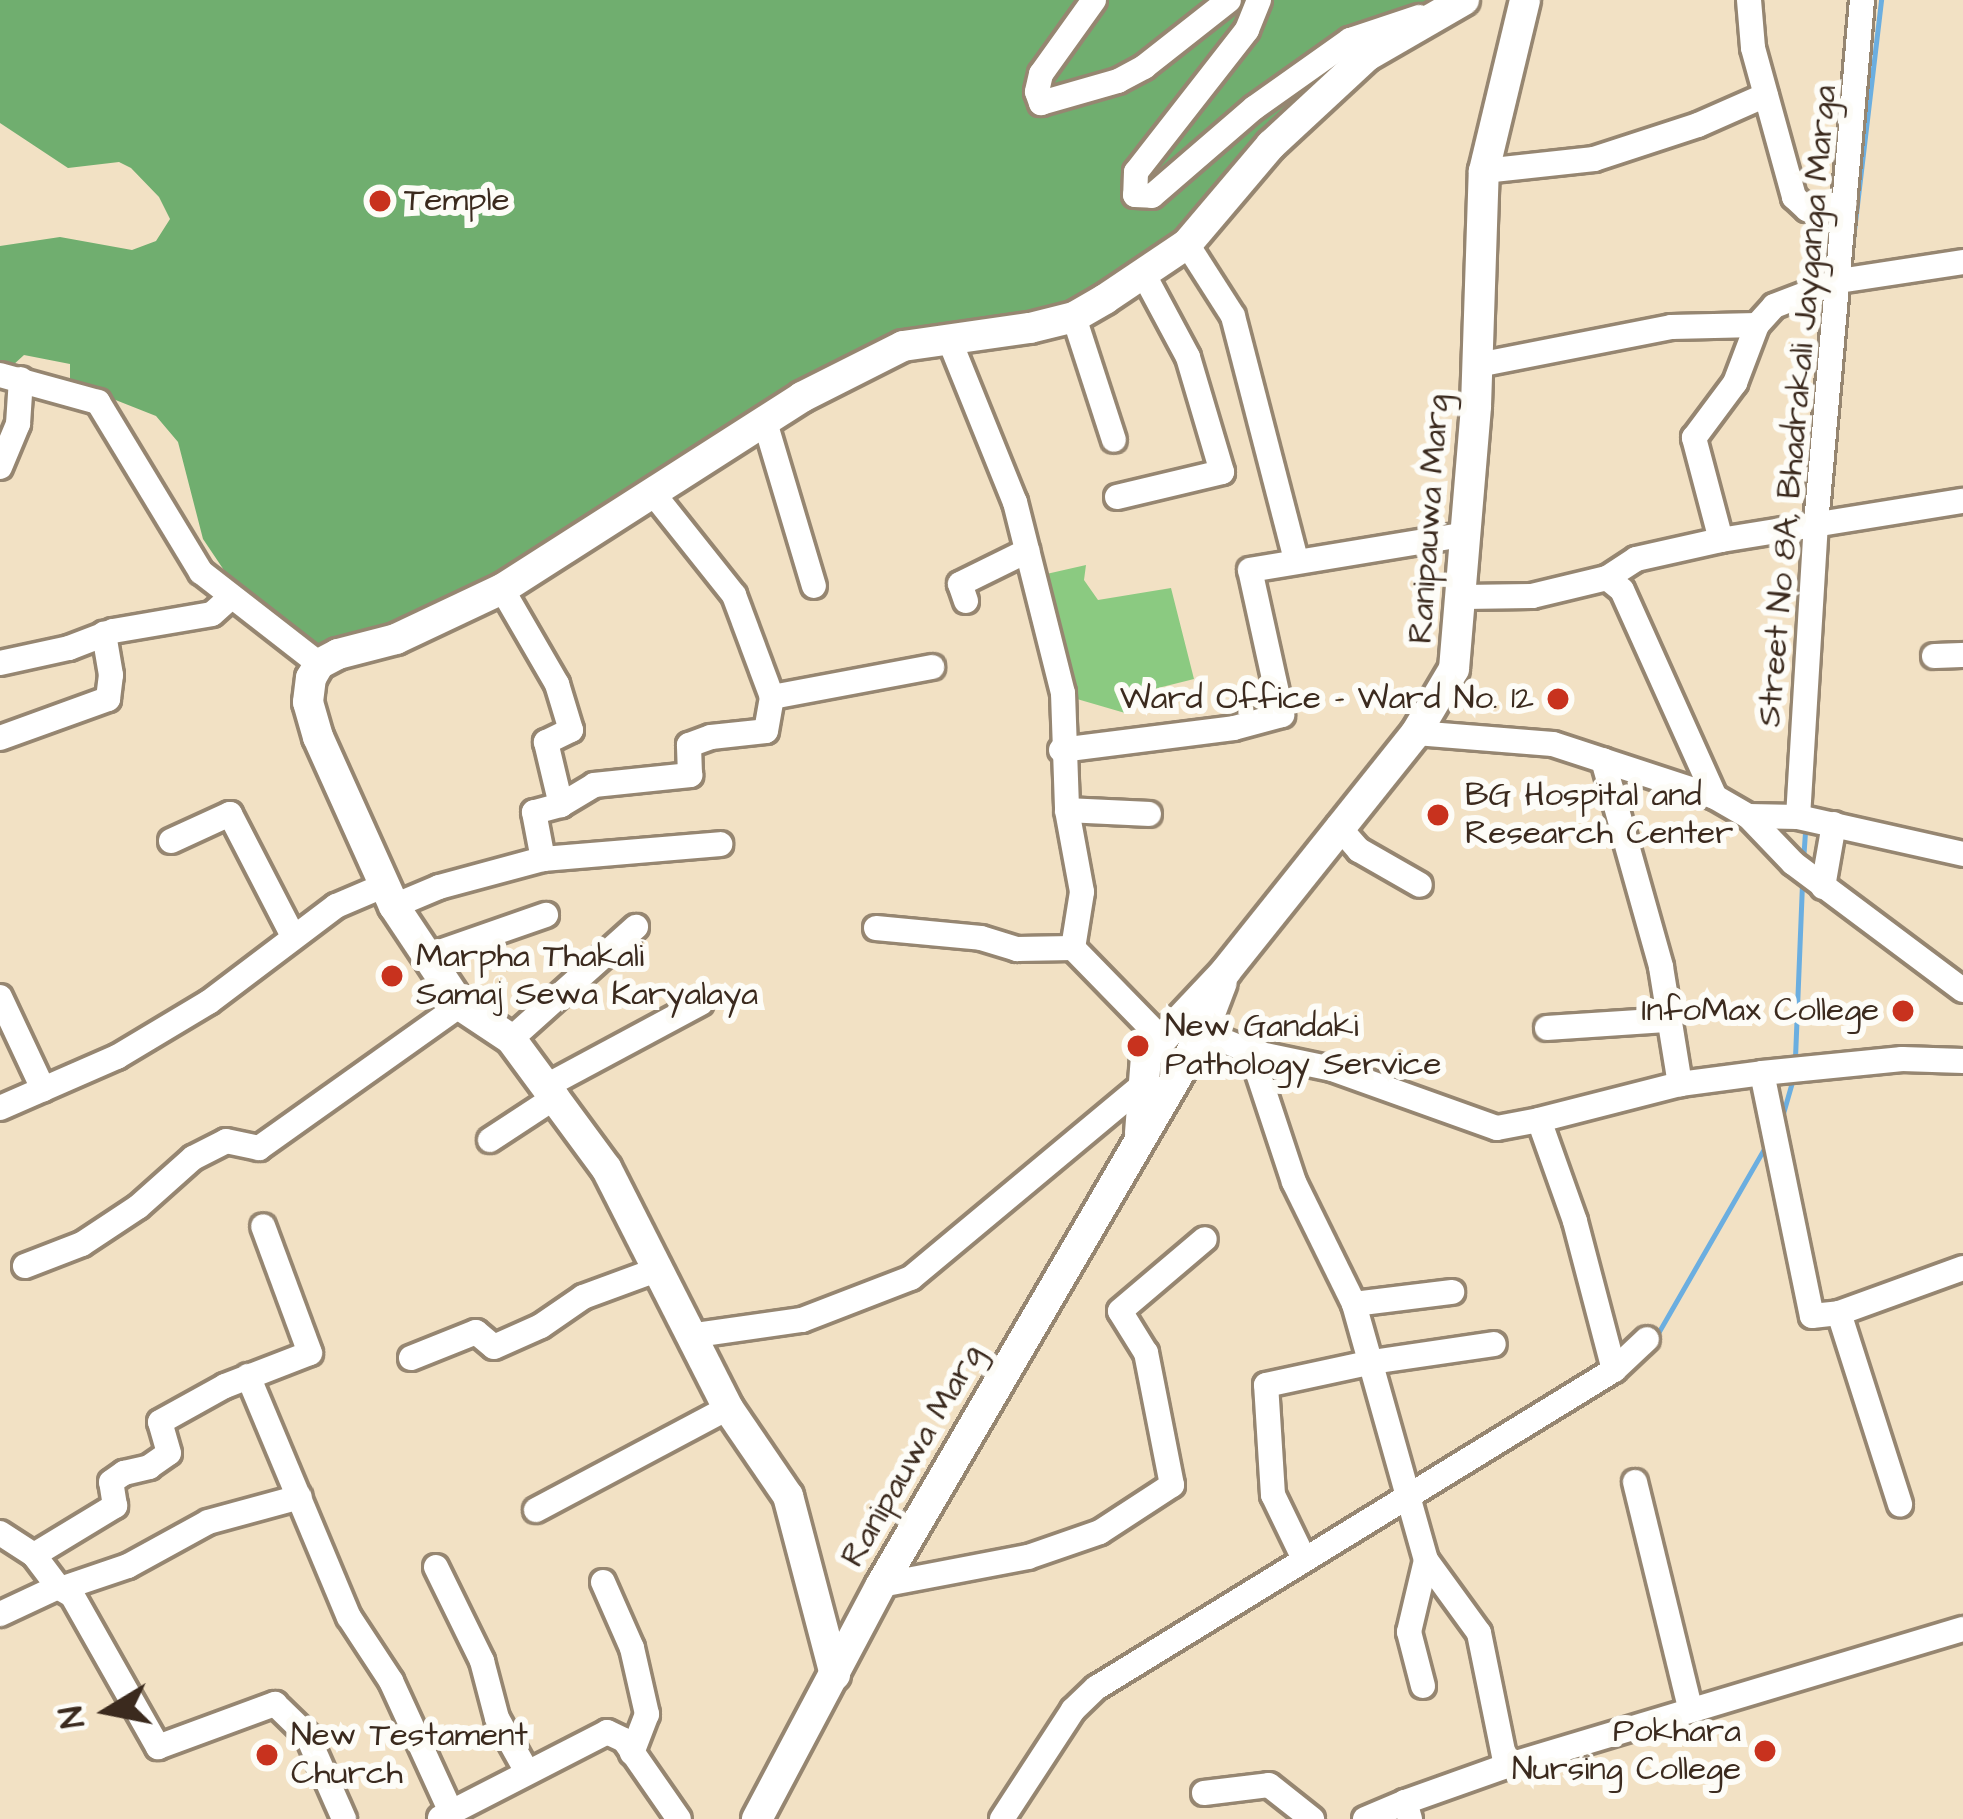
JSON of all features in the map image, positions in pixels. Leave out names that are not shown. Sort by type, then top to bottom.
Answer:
[{"type":"main road","name":"Ranipauwa Marg","points":[[757,1819],[881,1585],[1139,1133],[1203,1032],[1226,971],[1416,733],[1454,669],[1478,365],[1484,171],[1525,0]]},
{"type":"main road","points":[[835,1675],[788,1496],[728,1408],[606,1168],[554,1090],[511,1039],[460,1005],[389,896],[318,737],[308,702],[319,664],[435,623],[502,590],[802,397],[903,346],[1074,317],[1187,244],[1271,145],[1367,56],[1460,4]]},
{"type":"main road","points":[[1139,1133],[1146,1056],[1226,971]]},
{"type":"street","points":[[1094,0],[1042,74],[1036,92],[1041,104],[1096,89],[1144,67],[1229,0]]},
{"type":"street","points":[[1259,0],[1247,30],[1136,172],[1135,195],[1152,196],[1253,108],[1350,40],[1460,4]]},
{"type":"street","points":[[1749,0],[1766,95],[1799,207],[1845,203]]},
{"type":"street","name":"Street No 8A, Bhadrakali Jayganga Marga","points":[[1798,817],[1816,524],[1862,0]]},
{"type":"street","points":[[1484,171],[1594,159],[1698,125],[1766,95]]},
{"type":"street","points":[[1187,244],[1233,316],[1296,560]]},
{"type":"street","points":[[1721,540],[1694,438],[1735,382],[1757,325],[1774,306],[1839,281],[1963,262]]},
{"type":"street","points":[[1117,497],[1222,472],[1188,357],[1144,275]]},
{"type":"street","points":[[1074,317],[1114,440]]},
{"type":"street","points":[[1478,365],[1671,327],[1757,325]]},
{"type":"street","points":[[950,339],[1015,502],[1063,693],[1061,750],[1082,892],[1073,948]]},
{"type":"street","points":[[0,467],[18,424],[10,377],[98,402],[201,572],[319,664]]},
{"type":"street","points":[[765,422],[814,586]]},
{"type":"street","points":[[543,859],[535,812],[561,805],[594,785],[689,775],[689,745],[711,737],[766,731],[772,698],[734,595],[652,492]]},
{"type":"street","points":[[1463,597],[1532,596],[1607,578],[1636,559],[1721,540],[1963,501]]},
{"type":"street","points":[[1061,750],[1234,728],[1282,715],[1250,570],[1467,534]]},
{"type":"street","points":[[966,602],[960,584],[1027,551]]},
{"type":"street","points":[[1607,578],[1622,590],[1715,797]]},
{"type":"street","points":[[502,590],[557,684],[567,714],[568,735],[546,742],[561,805]]},
{"type":"street","points":[[0,663],[69,648],[104,634],[212,614],[231,597]]},
{"type":"street","points":[[0,738],[108,699],[111,675],[104,634]]},
{"type":"street","points":[[1934,656],[1963,655]]},
{"type":"street","points":[[772,698],[932,667]]},
{"type":"street","points":[[1416,733],[1553,744],[1715,797],[1748,816],[1823,887],[1963,990]]},
{"type":"street","points":[[1603,760],[1634,857],[1680,1084]]},
{"type":"street","points":[[1067,810],[1149,814]]},
{"type":"street","points":[[171,842],[230,814],[292,934]]},
{"type":"street","points":[[1748,816],[1798,817],[1963,854]]},
{"type":"street","points":[[1823,887],[1834,824]]},
{"type":"street","points":[[1338,826],[1360,850],[1420,885]]},
{"type":"street","points":[[0,1108],[106,1063],[209,1002],[292,934],[336,906],[543,859],[720,844]]},
{"type":"street","points":[[428,956],[546,915]]},
{"type":"street","points":[[511,1039],[636,926]]},
{"type":"street","points":[[876,928],[981,938],[1017,949],[1073,948],[1160,1037]]},
{"type":"street","points":[[0,997],[43,1089]]},
{"type":"street","points":[[490,1141],[554,1090],[701,1003]]},
{"type":"street","points":[[25,1266],[101,1232],[194,1158],[226,1142],[259,1148],[460,1005]]},
{"type":"street","points":[[1547,1028],[1669,1021]]},
{"type":"street","points":[[1203,1032],[1251,1052],[1332,1069],[1497,1128],[1680,1084],[1903,1059],[1963,1061]]},
{"type":"street","points":[[1251,1052],[1294,1182],[1354,1304],[1426,1560],[1479,1633],[1506,1766]]},
{"type":"street","points":[[1762,1073],[1811,1316],[1839,1312],[1963,1268]]},
{"type":"street","points":[[689,1336],[802,1320],[911,1279],[1140,1088]]},
{"type":"street","points":[[1539,1120],[1575,1221],[1614,1370]]},
{"type":"street","points":[[34,1555],[115,1505],[111,1482],[170,1453],[160,1422],[248,1376],[310,1353],[262,1226]]},
{"type":"street","points":[[881,1585],[1028,1558],[1100,1532],[1172,1485],[1146,1353],[1120,1311],[1205,1239]]},
{"type":"street","points":[[411,1358],[476,1332],[494,1347],[541,1326],[583,1297],[659,1269]]},
{"type":"street","points":[[1354,1304],[1452,1292]]},
{"type":"street","points":[[1839,1312],[1900,1504]]},
{"type":"street","points":[[1002,1819],[1072,1710],[1096,1688],[1614,1370],[1647,1339]]},
{"type":"street","points":[[1304,1558],[1273,1495],[1265,1385],[1372,1362],[1494,1344]]},
{"type":"street","points":[[248,1376],[349,1617],[391,1681],[445,1815],[607,1732],[624,1740],[679,1819]]},
{"type":"street","points":[[536,1510],[728,1408]]},
{"type":"street","points":[[1635,1482],[1690,1708]]},
{"type":"street","points":[[0,1614],[128,1566],[208,1522],[300,1498]]},
{"type":"street","points":[[0,1533],[34,1555],[62,1587],[158,1747],[275,1704],[307,1735],[344,1819]]},
{"type":"street","points":[[1423,1686],[1409,1632],[1426,1560]]},
{"type":"street","points":[[436,1567],[482,1661],[497,1718],[526,1770]]},
{"type":"street","points":[[603,1582],[632,1648],[646,1708],[632,1753]]},
{"type":"street","points":[[1365,1819],[1408,1810],[1506,1766],[1963,1629]]},
{"type":"street","points":[[1204,1793],[1269,1785],[1312,1819]]},
{"type":"green space","points":[[0,0],[1427,0],[1266,151],[1188,238],[1093,300],[902,335],[435,613],[353,642],[318,645],[238,591],[203,539],[178,442],[156,416],[70,382],[70,364],[24,355],[12,366],[0,364],[0,246],[60,237],[132,250],[156,241],[170,219],[159,197],[131,168],[119,162],[68,168],[0,123]]},
{"type":"green space","points":[[1086,565],[1084,580],[1098,600],[1171,588],[1194,679],[1142,692],[1125,713],[1077,699],[1066,682],[1042,575]]},
{"type":"waterway","points":[[1853,239],[1881,0]]},
{"type":"waterway","points":[[1803,861],[1805,830]]},
{"type":"waterway","points":[[1795,1058],[1802,884]]},
{"type":"waterway","points":[[1782,1117],[1792,1082]]},
{"type":"waterway","points":[[1657,1335],[1768,1142]]},
{"type":"place","name":"Temple","points":[[380,201]]},
{"type":"place","name":"Ward Office - Ward No. 12","points":[[1558,699]]},
{"type":"place","name":"BG Hospital and Research Center","points":[[1438,815]]},
{"type":"place","name":"Marpha Thakali Samaj Sewa Karyalaya","points":[[392,976]]},
{"type":"place","name":"InfoMax College","points":[[1903,1011]]},
{"type":"place","name":"New Gandaki Pathology Service","points":[[1138,1046]]},
{"type":"place","name":"Pokhara Nursing College","points":[[1765,1751]]},
{"type":"place","name":"New Testament Church","points":[[267,1755]]}]
